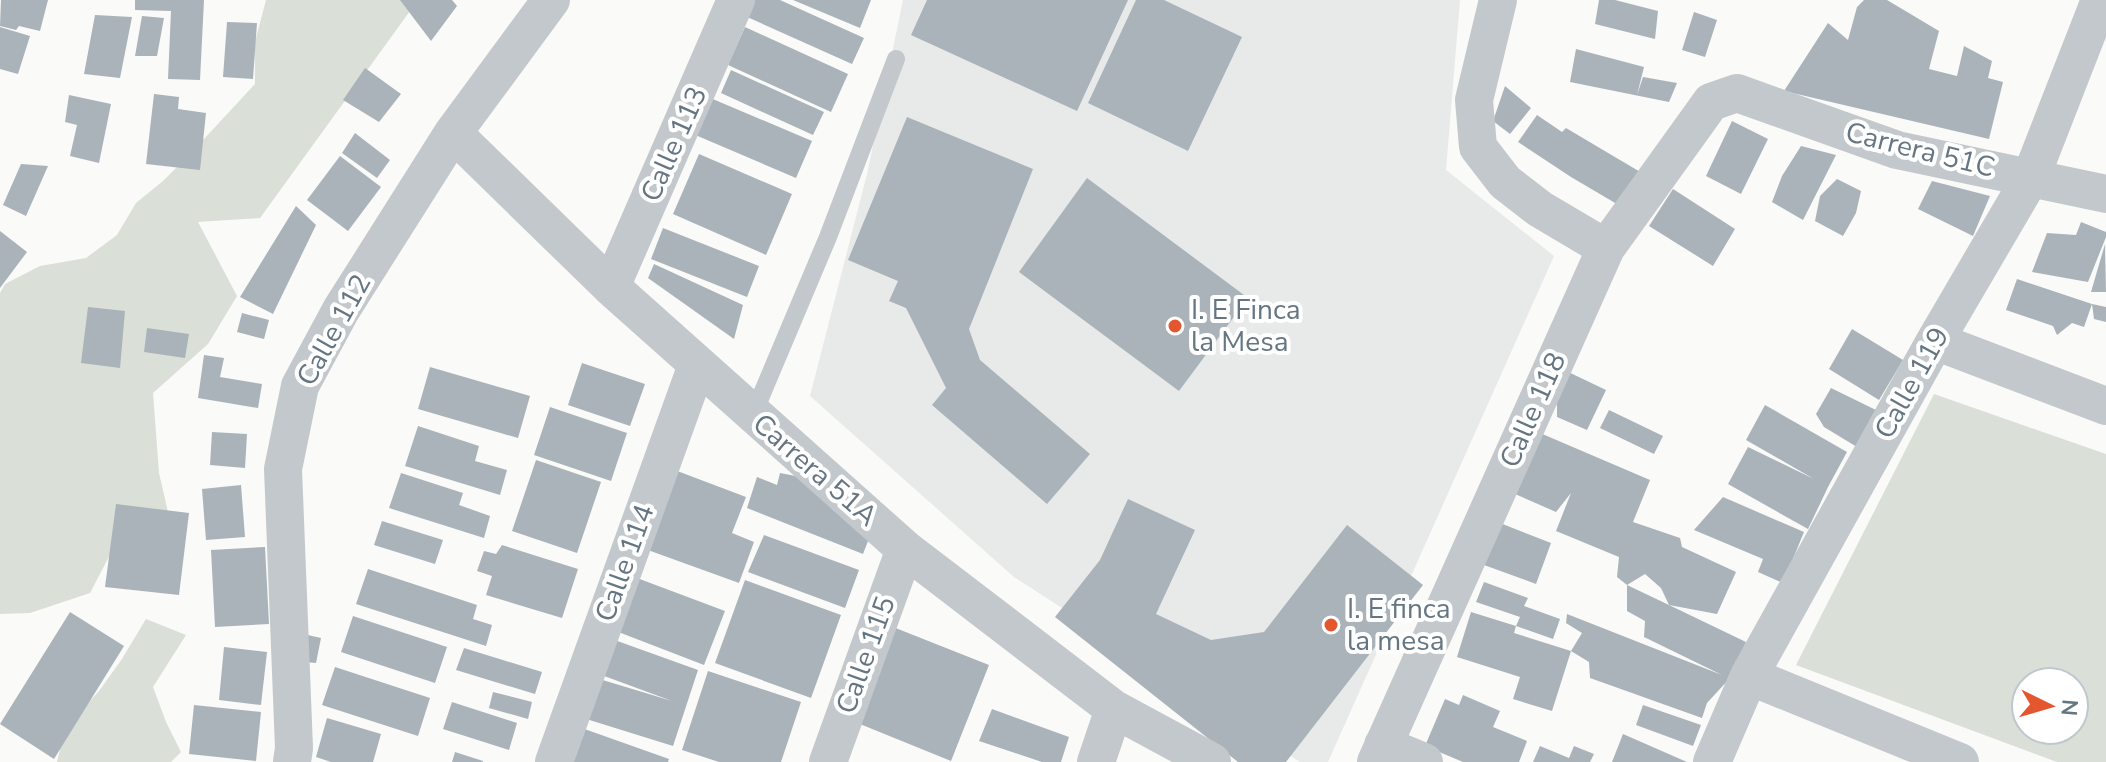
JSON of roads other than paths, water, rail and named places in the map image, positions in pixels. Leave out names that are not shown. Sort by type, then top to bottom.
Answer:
[{"type":"street","name":"Calle 112","points":[[292,762],[294,733],[283,469],[300,386],[341,310],[453,133],[551,0]]},
{"type":"street","name":"Calle 113","points":[[611,287],[736,0]]},
{"type":"street","points":[[1498,0],[1474,100],[1478,147],[1505,182],[1540,209],[1606,248]]},
{"type":"street","name":"Calle 119","points":[[1712,762],[1749,676],[1935,341],[2031,177],[2100,0]]},
{"type":"street","name":"Carrera 51C","points":[[1737,93],[1897,150],[2106,194]]},
{"type":"street","name":"Calle 118","points":[[1380,754],[1606,248],[1711,102],[1737,93]]},
{"type":"street","name":"Carrera 51A","points":[[453,133],[611,287],[905,549],[1114,709],[1212,762]]},
{"type":"street","points":[[1935,341],[2106,406]]},
{"type":"street","name":"Calle 114","points":[[554,762],[697,365]]},
{"type":"street","name":"Calle 115","points":[[828,762],[905,549]]},
{"type":"street","points":[[1749,676],[1960,762]]},
{"type":"street","points":[[1096,762],[1114,709]]},
{"type":"street","points":[[1380,754],[1424,762]]},
{"type":"lane","points":[[753,415],[828,237],[896,59]]},
{"type":"place","name":"I. E Finca la Mesa","points":[[1175,326]]},
{"type":"place","name":"I. E finca la mesa","points":[[1331,625]]}]
